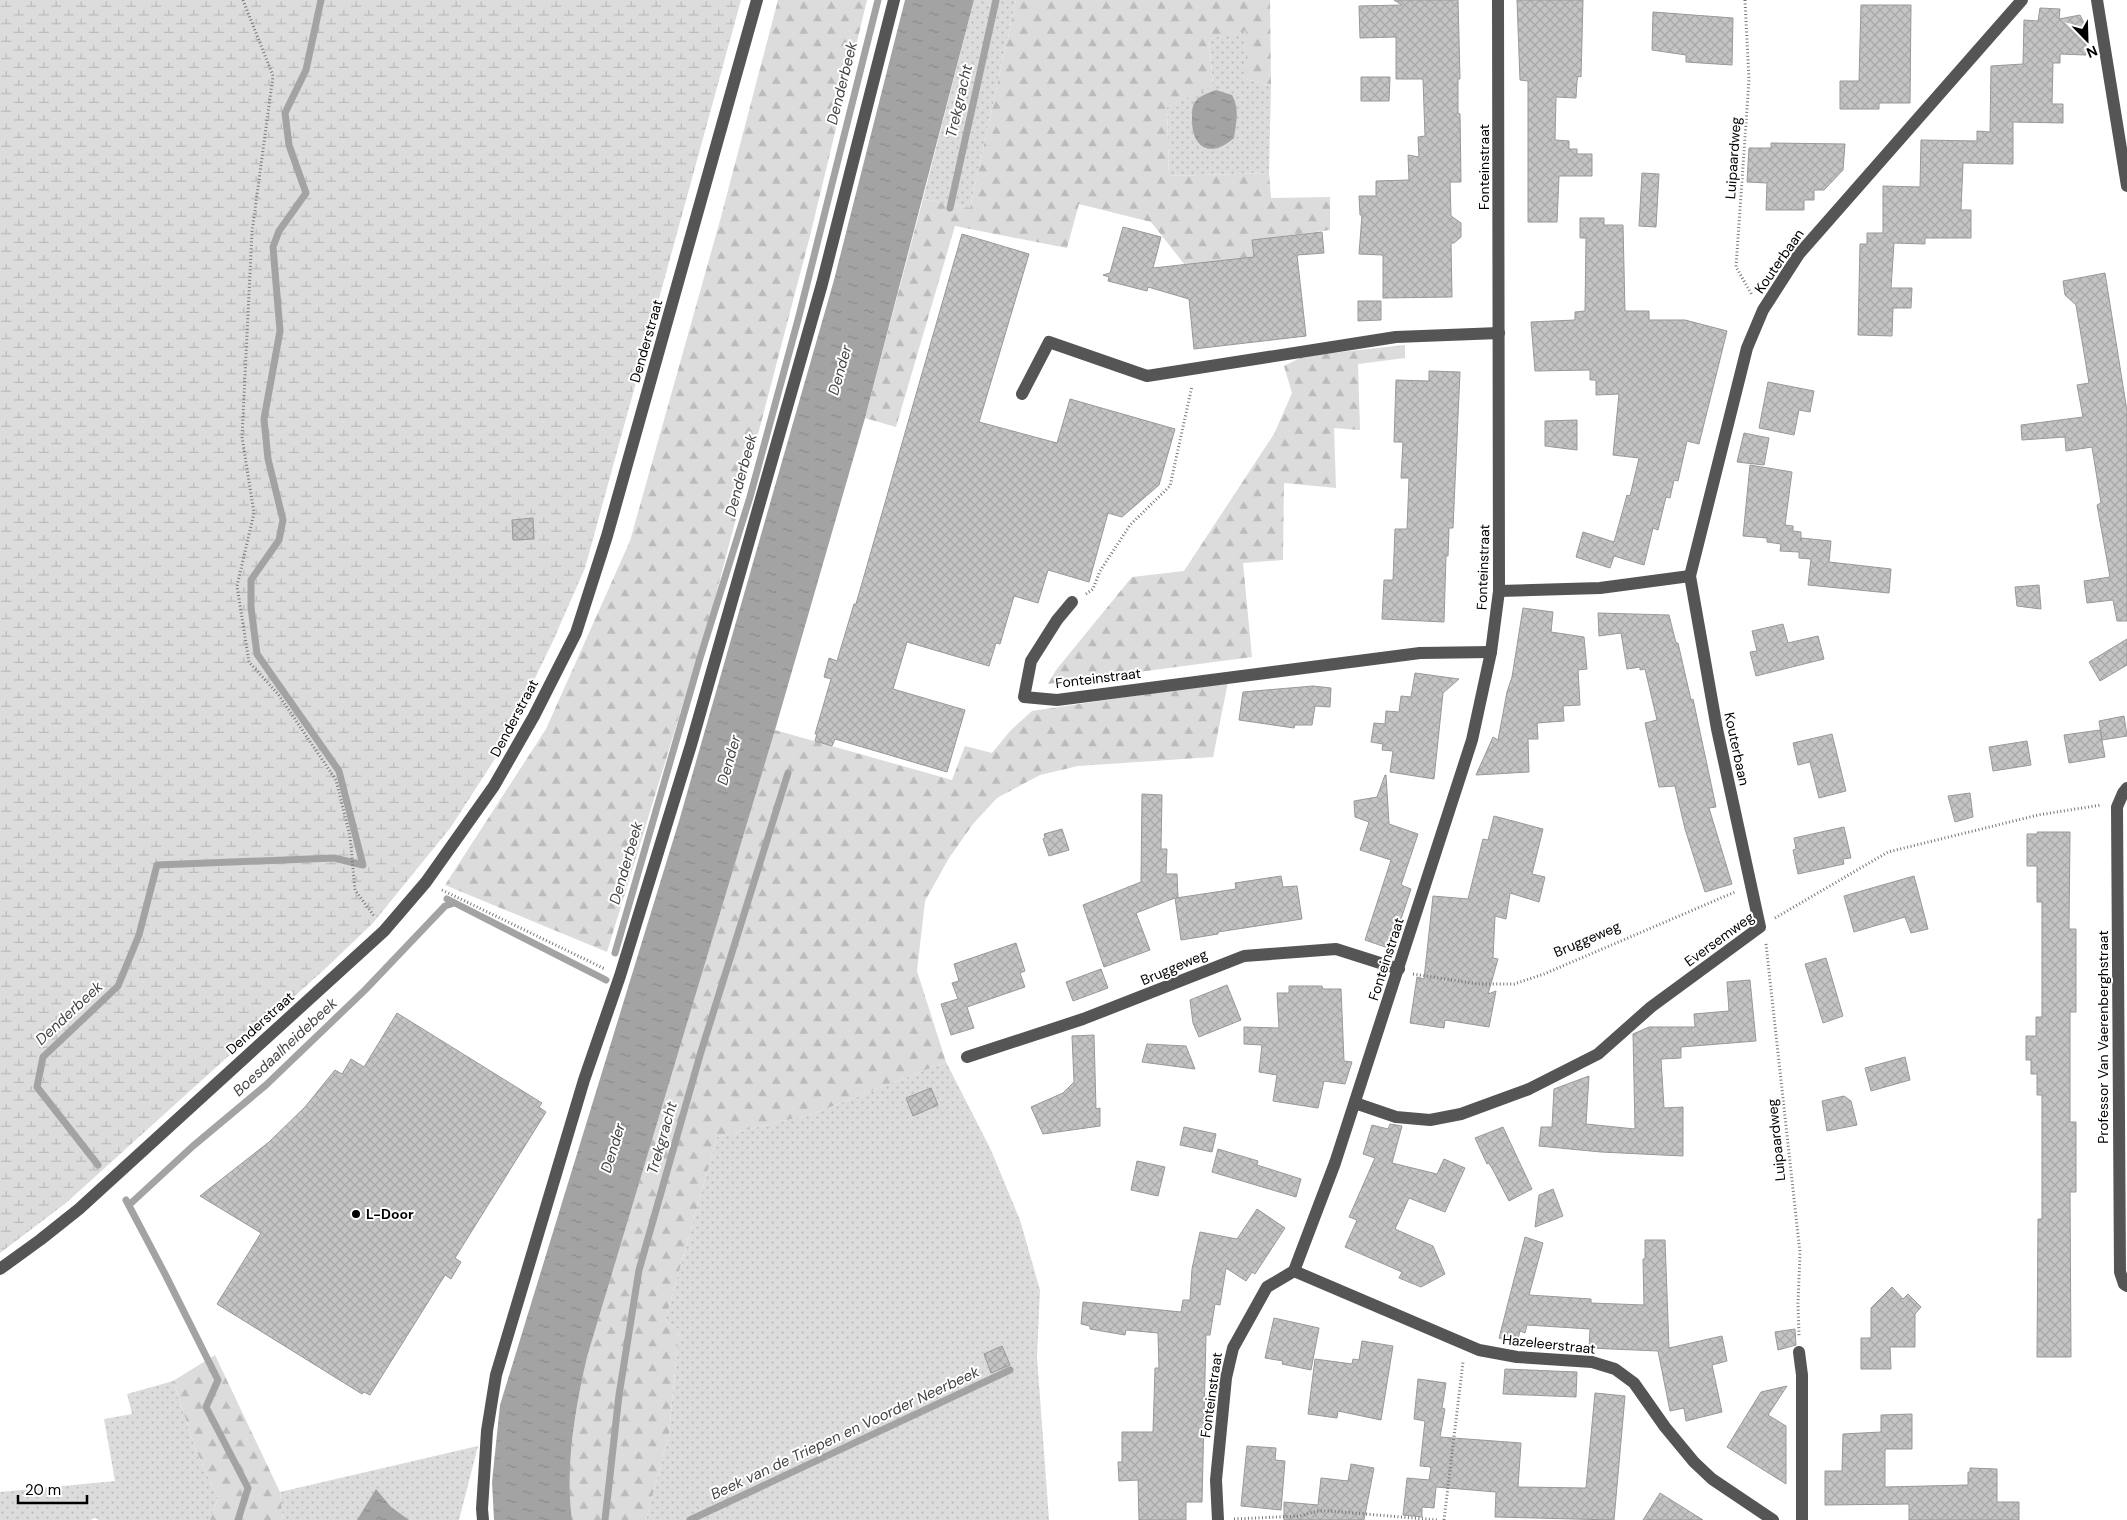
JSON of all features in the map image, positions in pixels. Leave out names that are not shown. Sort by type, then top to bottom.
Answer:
[{"type":"street","name":"Denderstraat","points":[[0,1269],[79,1209],[384,931],[426,882],[494,786],[534,716],[576,633],[607,536],[757,0]]},
{"type":"street","points":[[483,1520],[482,1508],[487,1430],[496,1375],[584,1080],[620,976],[691,745],[822,284],[894,0]]},
{"type":"street","name":"Fonteinstraat","points":[[1218,1519],[1216,1480],[1226,1378],[1233,1348],[1267,1287],[1299,1273],[1472,740],[1491,652],[1499,592],[1498,0]]},
{"type":"street","name":"Kouterbaan","points":[[1760,927],[1717,729],[1690,576],[1747,348],[1762,310],[1799,254],[2022,0]]},
{"type":"street","points":[[2097,0],[2127,186]]},
{"type":"street","points":[[1022,394],[1048,342],[1147,376],[1396,336],[1499,333]]},
{"type":"street","points":[[1499,592],[1600,588],[1690,576]]},
{"type":"street","name":"Fonteinstraat","points":[[1072,602],[1057,620],[1031,661],[1024,697],[1057,700],[1420,653],[1491,652]]},
{"type":"street","points":[[2118,803],[2127,788]]},
{"type":"street","name":"Professor Van Vaerenberghstraat","points":[[2118,803],[2117,1048],[2120,1272],[2124,1284],[2127,1286]]},
{"type":"street","name":"Eversemweg","points":[[1355,1103],[1396,1116],[1430,1120],[1461,1114],[1529,1089],[1598,1054],[1651,1007],[1760,927]]},
{"type":"street","name":"Bruggeweg","points":[[967,1057],[1083,1019],[1244,956],[1336,949],[1398,971]]},
{"type":"street","name":"Hazeleerstraat","points":[[1299,1273],[1465,1344],[1498,1354],[1592,1362],[1615,1369],[1634,1382],[1665,1427],[1694,1462],[1712,1479],[1773,1520]]},
{"type":"street","points":[[1799,1352],[1802,1376],[1802,1520]]},
{"type":"path","points":[[243,0],[273,76],[252,232],[242,437],[254,513],[237,586],[249,662],[278,694],[336,780],[350,836],[355,890],[384,931]]},
{"type":"path","name":"Luipaardweg","points":[[1745,0],[1749,80],[1736,267],[1762,310]]},
{"type":"path","points":[[1072,602],[1093,589],[1100,570],[1130,525],[1170,486],[1196,368]]},
{"type":"path","name":"Eversemweg","points":[[1760,927],[1888,852],[2038,815],[2118,803]]},
{"type":"path","points":[[426,882],[620,976]]},
{"type":"path","name":"Bruggeweg","points":[[1398,971],[1478,984],[1514,984],[1544,974],[1752,885]]},
{"type":"path","name":"Luipaardweg","points":[[1760,927],[1766,941],[1800,1253],[1799,1352]]},
{"type":"path","points":[[1444,1520],[1465,1344]]},
{"type":"path","points":[[1218,1519],[1300,1516],[1324,1511],[1437,1520]]},
{"type":"green space","points":[[0,0],[741,0],[585,568],[553,641],[498,754],[451,827],[373,923],[327,967],[66,1203],[0,1253]]},
{"type":"green space","points":[[778,0],[867,0],[810,236],[713,606],[607,952],[445,885],[546,729],[630,541],[721,217]]},
{"type":"green space","points":[[974,0],[1016,0],[970,208],[923,199]]},
{"type":"green space","points":[[1016,0],[1270,0],[1271,86],[1246,79],[1246,31],[1209,39],[1213,86],[1167,107],[1169,176],[1269,173],[1271,198],[1330,197],[1330,230],[1252,240],[1254,257],[1185,265],[1151,222],[1079,204],[1067,248],[955,226],[896,427],[865,418],[923,199],[970,208]]},
{"type":"green space","points":[[1246,30],[1246,79],[1271,86],[1269,173],[1169,176],[1167,107],[1213,85],[1209,39]]},
{"type":"green space","points":[[1405,345],[1405,358],[1358,364],[1360,430],[1334,428],[1336,488],[1284,483],[1283,560],[1243,563],[1252,657],[1048,684],[1056,670],[1132,577],[1184,571],[1274,434],[1292,393],[1284,366],[1304,356]]},
{"type":"green space","points":[[1228,682],[1213,757],[1078,766],[1040,775],[997,798],[973,824],[949,858],[925,901],[917,971],[946,1062],[812,1114],[717,1137],[665,1321],[679,1330],[669,1434],[646,1520],[572,1520],[570,1479],[572,1438],[587,1357],[775,730],[952,780],[965,746],[992,753],[1010,731],[1032,711]]},
{"type":"green space","points":[[946,1062],[991,1150],[1020,1220],[1040,1290],[1037,1357],[1049,1520],[646,1520],[669,1434],[679,1330],[665,1321],[717,1137],[812,1114]]},
{"type":"green space","points":[[215,1355],[280,1492],[283,1520],[210,1520],[218,1498],[196,1450],[173,1381]]},
{"type":"green space","points":[[173,1381],[196,1450],[218,1498],[210,1520],[99,1520],[95,1518],[90,1520],[0,1520],[0,1492],[115,1481],[104,1419],[132,1414],[127,1394]]},
{"type":"green space","points":[[478,1446],[459,1520],[283,1520],[280,1492]]},
{"type":"water","name":"Dender","points":[[905,0],[974,0],[865,418],[775,730],[587,1357],[572,1438],[570,1499],[572,1520],[494,1520],[492,1482],[500,1405],[679,821],[834,280]]},
{"type":"water","points":[[1216,90],[1232,95],[1237,111],[1236,121],[1234,138],[1217,148],[1210,149],[1199,143],[1195,136],[1192,111],[1193,105],[1197,100]]},
{"type":"water","points":[[376,1489],[391,1507],[409,1520],[357,1520]]},
{"type":"building","points":[[1394,0],[1458,0],[1460,79],[1458,79],[1458,113],[1460,114],[1461,182],[1450,182],[1451,216],[1461,223],[1461,237],[1454,243],[1451,243],[1452,297],[1383,298],[1383,255],[1359,254],[1362,215],[1360,215],[1359,196],[1376,196],[1376,181],[1409,180],[1408,155],[1419,157],[1418,137],[1425,136],[1423,79],[1396,79],[1396,37],[1360,38],[1359,6],[1402,5]]},
{"type":"building","points":[[1517,0],[1583,0],[1581,77],[1578,76],[1576,98],[1556,97],[1555,140],[1569,141],[1569,149],[1577,149],[1577,154],[1592,154],[1592,176],[1559,176],[1557,222],[1528,222],[1528,81],[1520,80]]},
{"type":"building","points":[[1861,5],[1911,5],[1910,103],[1879,103],[1879,109],[1840,109],[1840,81],[1859,81]]},
{"type":"building","points":[[2040,8],[2060,9],[2059,19],[2080,15],[2086,27],[2086,55],[2060,54],[2060,63],[2053,63],[2052,104],[2063,104],[2063,123],[2013,122],[2013,164],[1963,163],[1961,210],[1971,210],[1971,238],[1925,238],[1925,244],[1894,243],[1891,288],[1912,288],[1911,308],[1893,308],[1892,336],[1858,335],[1860,244],[1867,244],[1867,233],[1883,233],[1883,186],[1920,187],[1921,140],[1977,141],[1977,131],[1990,132],[1991,66],[2023,64],[2024,20],[2038,21]]},
{"type":"building","points":[[1653,12],[1733,18],[1732,65],[1686,62],[1686,55],[1652,50]]},
{"type":"building","points":[[1361,77],[1390,77],[1389,101],[1361,101]]},
{"type":"building","points":[[1771,143],[1845,144],[1843,170],[1824,190],[1814,190],[1814,200],[1804,200],[1804,210],[1766,210],[1767,183],[1747,182],[1749,148],[1771,148]]},
{"type":"building","points":[[1642,173],[1659,174],[1656,227],[1639,226]]},
{"type":"building","points":[[1580,218],[1604,218],[1604,225],[1623,225],[1625,311],[1649,311],[1649,320],[1685,320],[1727,331],[1699,444],[1687,441],[1678,481],[1674,480],[1670,498],[1666,497],[1658,530],[1653,528],[1644,565],[1614,556],[1610,568],[1576,557],[1583,532],[1614,542],[1627,495],[1630,496],[1639,458],[1613,455],[1619,394],[1596,395],[1596,380],[1590,380],[1590,370],[1535,371],[1531,322],[1575,320],[1575,312],[1585,311],[1586,238],[1580,238]]},
{"type":"building","points":[[1123,227],[1161,237],[1153,268],[1254,257],[1252,240],[1322,232],[1324,253],[1297,255],[1306,336],[1194,349],[1189,299],[1148,287],[1147,291],[1108,281],[1109,277],[1103,275],[1110,273]]},
{"type":"building","points":[[962,234],[1029,254],[979,422],[1057,443],[1070,399],[1175,429],[1159,485],[1122,517],[1108,513],[1089,582],[1048,570],[1038,603],[1014,596],[1000,644],[996,643],[989,666],[907,642],[893,689],[965,710],[947,772],[835,739],[832,746],[815,741],[817,734],[815,734],[831,679],[824,677],[829,658],[837,661],[854,604],[856,604]]},
{"type":"building","points":[[2105,273],[2127,411],[2127,621],[2117,621],[2113,600],[2087,603],[2084,581],[2110,577],[2097,505],[2101,503],[2092,447],[2066,451],[2065,437],[2022,440],[2021,425],[2083,417],[2077,385],[2089,383],[2076,305],[2065,295],[2063,281]]},
{"type":"building","points":[[1358,301],[1381,301],[1381,320],[1358,321]]},
{"type":"building","points":[[1429,371],[1460,372],[1453,528],[1449,528],[1448,556],[1446,556],[1444,622],[1382,619],[1384,580],[1393,580],[1395,529],[1407,529],[1409,478],[1401,478],[1403,442],[1394,442],[1396,380],[1429,381]]},
{"type":"building","points":[[1768,382],[1814,391],[1810,412],[1799,410],[1794,435],[1759,428]]},
{"type":"building","points":[[1577,420],[1577,450],[1545,446],[1545,421]]},
{"type":"building","points":[[1744,433],[1769,438],[1764,465],[1737,462]]},
{"type":"building","points":[[1750,465],[1792,472],[1785,525],[1793,526],[1793,531],[1801,532],[1801,538],[1831,541],[1829,562],[1891,569],[1889,593],[1808,585],[1811,559],[1799,558],[1799,552],[1780,551],[1781,544],[1767,542],[1767,538],[1743,536]]},
{"type":"building","points":[[533,518],[534,539],[513,540],[512,520]]},
{"type":"building","points":[[2039,585],[2041,609],[2017,606],[2015,587]]},
{"type":"building","points":[[1523,608],[1553,612],[1551,632],[1584,637],[1587,669],[1578,670],[1580,705],[1563,706],[1564,721],[1537,723],[1538,739],[1528,739],[1529,772],[1476,775],[1493,737],[1498,740],[1507,692],[1512,677]]},
{"type":"building","points":[[1598,613],[1669,615],[1676,643],[1678,643],[1691,700],[1693,699],[1716,807],[1709,808],[1732,884],[1705,892],[1685,829],[1675,786],[1659,787],[1645,723],[1657,720],[1645,669],[1640,670],[1640,667],[1627,669],[1621,633],[1599,636]]},
{"type":"building","points":[[1783,624],[1788,643],[1818,636],[1824,659],[1756,676],[1750,652],[1757,651],[1752,631]]},
{"type":"building","points":[[2127,639],[2127,665],[2100,681],[2089,662]]},
{"type":"building","points":[[1415,673],[1459,679],[1443,693],[1434,779],[1390,772],[1393,751],[1382,750],[1383,744],[1371,742],[1374,723],[1385,724],[1386,711],[1399,712],[1401,696],[1411,697]]},
{"type":"building","points":[[1313,686],[1331,688],[1330,707],[1315,706],[1312,725],[1295,725],[1294,728],[1239,720],[1243,692]]},
{"type":"building","points":[[2124,716],[2127,736],[2102,740],[2099,721]]},
{"type":"building","points":[[2100,730],[2105,757],[2069,763],[2064,735]]},
{"type":"building","points":[[1832,734],[1846,791],[1819,798],[1810,762],[1798,765],[1793,743]]},
{"type":"building","points":[[2027,741],[2031,765],[1993,771],[1989,747]]},
{"type":"building","points":[[1385,775],[1389,824],[1418,834],[1401,885],[1411,889],[1391,949],[1365,940],[1391,860],[1360,850],[1369,822],[1355,817],[1354,801],[1377,797]]},
{"type":"building","points":[[1970,793],[1973,817],[1955,822],[1948,796]]},
{"type":"building","points":[[1142,794],[1162,795],[1161,849],[1167,849],[1166,874],[1177,874],[1178,897],[1176,898],[1236,889],[1235,883],[1281,876],[1283,887],[1297,886],[1302,919],[1218,932],[1218,934],[1181,940],[1175,898],[1136,913],[1150,950],[1104,967],[1083,905],[1141,882]]},
{"type":"building","points":[[1494,816],[1543,829],[1532,874],[1545,877],[1539,902],[1510,893],[1506,919],[1495,916],[1493,958],[1498,959],[1488,994],[1496,991],[1489,1027],[1445,1020],[1444,1028],[1410,1023],[1417,977],[1424,979],[1433,896],[1468,899],[1483,839],[1488,840]]},
{"type":"building","points":[[1844,827],[1851,858],[1843,859],[1844,864],[1798,874],[1793,850],[1796,849],[1794,838]]},
{"type":"building","points":[[1062,829],[1069,850],[1049,856],[1043,839],[1045,838],[1044,834]]},
{"type":"building","points":[[2037,832],[2070,832],[2069,929],[2076,929],[2076,1012],[2070,1012],[2070,1122],[2076,1122],[2076,1192],[2070,1192],[2071,1357],[2037,1357],[2038,1219],[2042,1219],[2042,1095],[2037,1095],[2037,1074],[2031,1074],[2031,1060],[2026,1060],[2026,1036],[2036,1036],[2036,1017],[2042,1017],[2042,902],[2037,902],[2037,866],[2027,866],[2027,834],[2038,834]]},
{"type":"building","points":[[1914,876],[1928,929],[1911,933],[1905,917],[1854,932],[1844,896]]},
{"type":"building","points":[[1016,943],[1025,971],[1020,973],[1025,987],[967,1007],[974,1028],[951,1035],[941,1004],[958,999],[952,983],[959,981],[954,964]]},
{"type":"building","points":[[1826,958],[1843,1016],[1823,1023],[1805,964]]},
{"type":"building","points":[[1101,969],[1108,988],[1073,1001],[1066,982]]},
{"type":"building","points":[[1750,980],[1756,1041],[1681,1047],[1681,1058],[1661,1059],[1664,1108],[1683,1107],[1683,1156],[1601,1152],[1539,1146],[1541,1127],[1552,1127],[1554,1089],[1589,1076],[1586,1124],[1635,1129],[1633,1034],[1649,1027],[1695,1027],[1694,1014],[1729,1011],[1727,982]]},
{"type":"building","points":[[1227,985],[1241,1020],[1199,1037],[1193,1023],[1190,1000]]},
{"type":"building","points":[[1289,986],[1322,986],[1323,989],[1341,989],[1344,1061],[1352,1062],[1345,1084],[1324,1081],[1318,1108],[1273,1101],[1277,1075],[1259,1072],[1262,1045],[1244,1044],[1244,1027],[1279,1028],[1277,993],[1289,993]]},
{"type":"building","name":"L-Door","points":[[397,1013],[542,1103],[539,1107],[546,1112],[455,1258],[461,1262],[451,1279],[445,1275],[370,1395],[364,1392],[362,1394],[217,1304],[261,1233],[200,1196],[269,1142],[305,1107],[335,1070],[342,1074],[351,1059],[364,1067]]},
{"type":"building","points":[[1094,1035],[1096,1109],[1100,1108],[1100,1126],[1043,1134],[1031,1107],[1063,1093],[1074,1082],[1072,1036]]},
{"type":"building","points":[[1147,1044],[1186,1046],[1195,1069],[1142,1062]]},
{"type":"building","points":[[1905,1057],[1910,1080],[1871,1091],[1865,1068]]},
{"type":"building","points":[[931,1088],[938,1105],[913,1116],[906,1098]]},
{"type":"building","points":[[1844,1096],[1851,1101],[1857,1125],[1827,1131],[1822,1101]]},
{"type":"building","points":[[1390,1124],[1402,1126],[1392,1163],[1437,1174],[1444,1159],[1465,1168],[1445,1212],[1409,1198],[1395,1229],[1433,1246],[1445,1274],[1421,1287],[1399,1278],[1402,1272],[1345,1247],[1357,1220],[1349,1217],[1375,1158],[1363,1154],[1372,1125],[1388,1129]]},
{"type":"building","points":[[1184,1127],[1216,1134],[1212,1152],[1180,1145]]},
{"type":"building","points":[[1503,1127],[1532,1189],[1509,1201],[1489,1163],[1487,1164],[1475,1138]]},
{"type":"building","points":[[1218,1149],[1258,1161],[1257,1165],[1301,1179],[1296,1197],[1212,1172]]},
{"type":"building","points":[[1137,1161],[1165,1167],[1158,1196],[1131,1190]]},
{"type":"building","points":[[1553,1189],[1563,1216],[1535,1227],[1539,1195]]},
{"type":"building","points":[[1257,1209],[1285,1228],[1255,1274],[1252,1272],[1246,1281],[1226,1268],[1220,1305],[1215,1304],[1210,1335],[1206,1335],[1202,1502],[1186,1502],[1186,1520],[1139,1520],[1138,1480],[1119,1481],[1118,1462],[1122,1462],[1122,1432],[1153,1432],[1155,1368],[1159,1368],[1158,1333],[1126,1330],[1125,1335],[1090,1329],[1090,1326],[1081,1324],[1083,1302],[1181,1312],[1183,1300],[1190,1300],[1192,1269],[1200,1232],[1237,1239]]},
{"type":"building","points":[[1525,1237],[1543,1243],[1529,1295],[1591,1299],[1591,1303],[1644,1305],[1643,1259],[1645,1259],[1645,1240],[1665,1240],[1669,1348],[1722,1336],[1727,1361],[1712,1365],[1722,1412],[1686,1421],[1684,1408],[1670,1411],[1658,1351],[1589,1348],[1590,1329],[1527,1325],[1525,1333],[1520,1331],[1517,1343],[1499,1338]]},
{"type":"building","points":[[1892,1287],[1903,1299],[1908,1294],[1921,1307],[1915,1314],[1915,1347],[1890,1347],[1891,1369],[1861,1369],[1861,1338],[1871,1338],[1871,1308]]},
{"type":"building","points":[[1274,1318],[1319,1328],[1311,1370],[1282,1364],[1283,1361],[1265,1358]]},
{"type":"building","points":[[1795,1329],[1796,1345],[1778,1350],[1775,1332]]},
{"type":"building","points":[[1362,1341],[1393,1346],[1381,1420],[1338,1411],[1337,1418],[1308,1414],[1315,1359],[1352,1364],[1353,1359],[1359,1360]]},
{"type":"building","points":[[1002,1346],[1010,1365],[991,1373],[984,1354]]},
{"type":"building","points":[[1505,1369],[1577,1372],[1576,1397],[1503,1394]]},
{"type":"building","points":[[1418,1379],[1446,1383],[1442,1408],[1445,1409],[1440,1437],[1521,1443],[1518,1487],[1586,1488],[1595,1393],[1625,1396],[1614,1520],[1495,1517],[1496,1492],[1436,1487],[1434,1508],[1422,1507],[1422,1517],[1403,1515],[1407,1478],[1429,1480],[1431,1467],[1420,1466],[1425,1421],[1414,1419]]},
{"type":"building","points":[[1787,1386],[1768,1415],[1786,1426],[1786,1484],[1727,1447],[1761,1392]]},
{"type":"building","points":[[1912,1414],[1912,1449],[1885,1449],[1885,1487],[1968,1485],[1968,1472],[1970,1472],[1970,1468],[1997,1469],[1997,1502],[2019,1502],[2019,1520],[1909,1520],[1909,1504],[1825,1505],[1825,1471],[1842,1471],[1843,1434],[1881,1432],[1881,1415]]},
{"type":"building","points":[[1247,1446],[1276,1448],[1275,1460],[1285,1461],[1281,1510],[1241,1506]]},
{"type":"building","points":[[1351,1464],[1374,1468],[1364,1520],[1284,1520],[1284,1502],[1318,1505],[1321,1478],[1348,1481]]},
{"type":"building","points":[[1660,1493],[1703,1520],[1643,1520]]},
{"type":"waterway","points":[[98,1165],[37,1087],[43,1057],[118,986],[139,935],[157,865],[334,858],[363,865],[339,771],[257,654],[251,607],[251,580],[279,540],[283,520],[268,459],[264,419],[280,331],[273,247],[279,231],[306,193],[289,145],[285,113],[306,70],[321,0]]},
{"type":"waterway","name":"Denderbeek","points":[[615,953],[700,658],[750,497],[799,316],[878,0]]},
{"type":"waterway","name":"Trekgracht","points":[[950,208],[996,0]]},
{"type":"waterway","name":"Trekgracht","points":[[605,1520],[619,1395],[639,1270],[700,1055],[788,773]]},
{"type":"waterway","name":"Denderbeek","points":[[447,899],[606,980]]},
{"type":"waterway","name":"Boesdaalheidebeek","points":[[129,1205],[193,1146],[266,1085],[365,990],[445,906],[454,903]]},
{"type":"waterway","name":"Denderbeek","points":[[126,1200],[218,1380],[206,1407],[248,1488],[238,1520]]},
{"type":"waterway","name":"Beek van de Triepen en Voorder Neerbeek","points":[[690,1520],[1010,1370]]},
{"type":"place","name":"L-Door","points":[[356,1214]]}]
